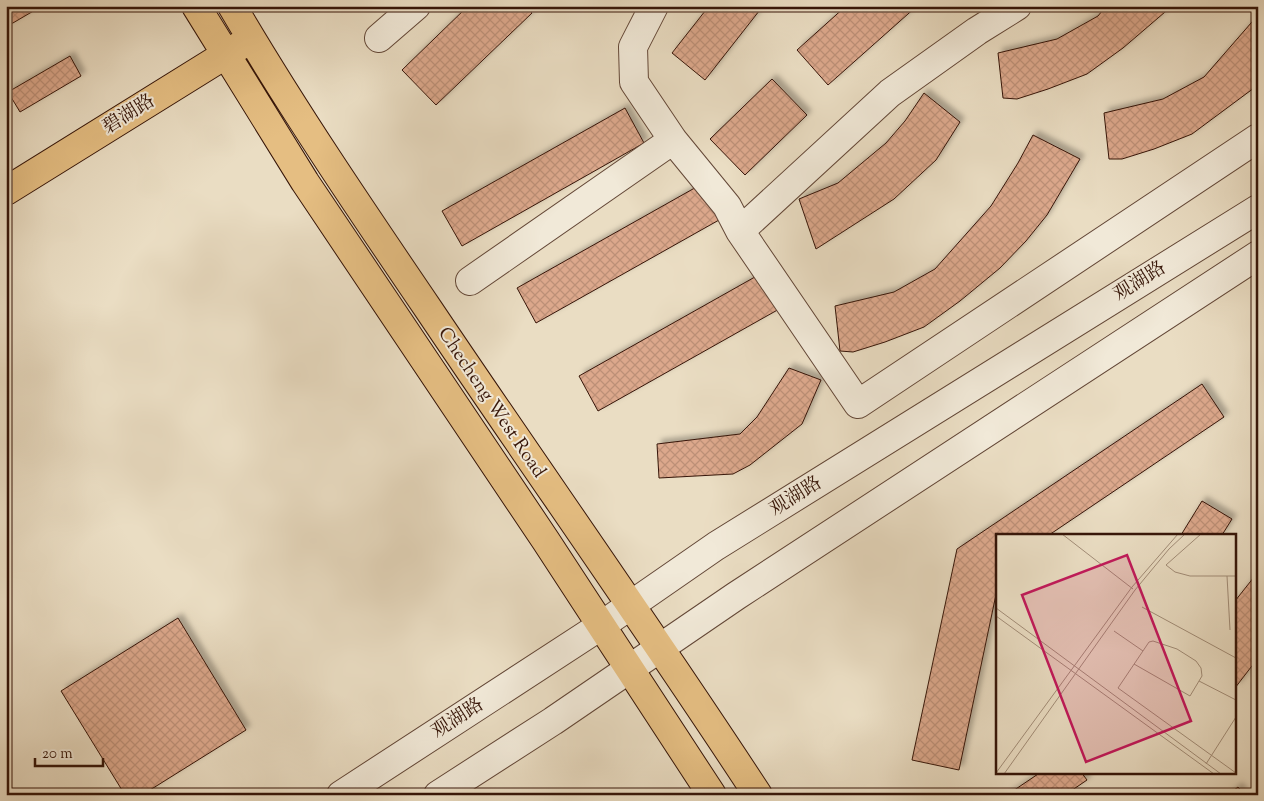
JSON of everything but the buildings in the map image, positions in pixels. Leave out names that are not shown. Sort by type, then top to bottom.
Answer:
[{"type":"main road","name":"Checheng West Road","points":[[196,6],[305,182],[602,625],[712,795]]},
{"type":"main road","name":"Checheng West Road","points":[[232,6],[251,40],[325,158],[564,510],[632,605],[758,795]]},
{"type":"main road","name":"碧湖路","points":[[6,191],[251,40]]},
{"type":"street","points":[[379,38],[416,6]]},
{"type":"street","points":[[654,6],[633,47],[634,82],[673,140],[727,206],[740,230],[858,404],[1258,138]]},
{"type":"street","points":[[740,230],[890,93],[977,31],[1017,6]]},
{"type":"street","points":[[470,281],[673,140]]},
{"type":"street","name":"观湖路","points":[[341,795],[602,625],[716,546],[1258,208]]},
{"type":"street","points":[[438,795],[553,721],[752,585],[1258,255]]}]
